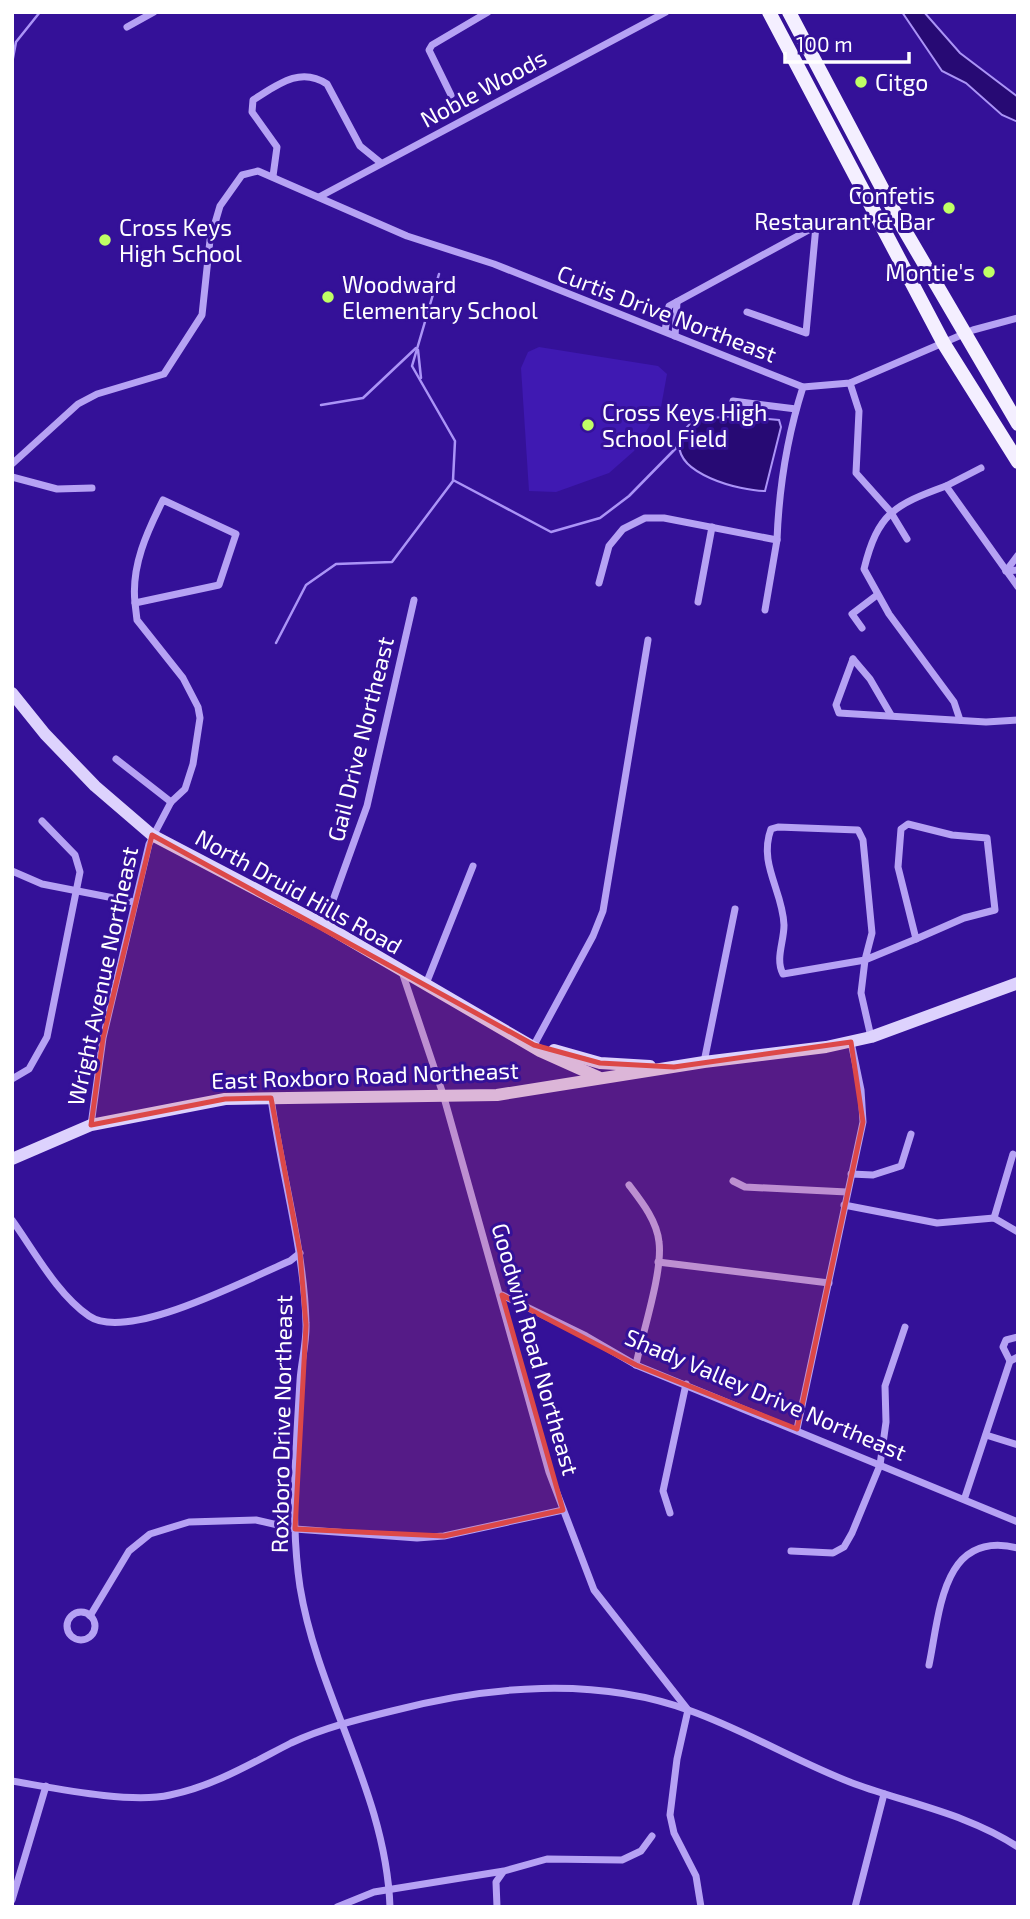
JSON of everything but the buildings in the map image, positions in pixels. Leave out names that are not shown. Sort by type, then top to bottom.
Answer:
[{"type":"main road","points":[[769,12],[944,344],[1018,462]]},
{"type":"main road","points":[[789,12],[901,224],[1018,424]]},
{"type":"main road","name":"North Druid Hills Road","points":[[12,693],[95,786],[152,835],[324,925],[401,972],[566,1064],[602,1079]]},
{"type":"main road","points":[[534,1045],[544,1045],[600,1063],[674,1067],[826,1048],[871,1037],[1018,983]]},
{"type":"main road","name":"East Roxboro Road Northeast","points":[[12,1159],[91,1125],[225,1099],[497,1095],[674,1067]]},
{"type":"street","points":[[127,27],[154,12]]},
{"type":"street","points":[[451,94],[429,50],[432,45],[488,12]]},
{"type":"street","name":"Noble Woods","points":[[319,197],[666,12]]},
{"type":"street","points":[[273,176],[277,147],[252,113],[254,100],[284,81],[302,75],[318,78],[327,84],[360,146],[381,163]]},
{"type":"street","name":"Curtis Drive Northeast","points":[[12,464],[78,404],[97,394],[164,374],[202,315],[206,294],[206,261],[220,206],[244,173],[258,171],[273,176],[407,236],[494,264],[803,387],[850,383],[964,334],[1018,318]]},
{"type":"street","points":[[665,331],[669,306],[816,226],[806,333],[747,312]]},
{"type":"street","points":[[675,336],[677,302]]},
{"type":"street","points":[[850,383],[859,411],[856,473],[890,511],[907,539]]},
{"type":"street","points":[[765,610],[777,540],[788,437],[803,387]]},
{"type":"street","points":[[733,401],[796,409]]},
{"type":"street","points":[[960,720],[954,702],[877,595],[864,569],[870,545],[890,511],[981,468]]},
{"type":"street","points":[[12,477],[57,489],[92,488]]},
{"type":"street","points":[[946,486],[1018,587]]},
{"type":"street","points":[[163,500],[236,534],[219,585],[135,603],[133,582],[148,530],[163,500]]},
{"type":"street","points":[[599,583],[609,546],[623,529],[645,518],[664,518],[777,540]]},
{"type":"street","points":[[698,602],[712,527]]},
{"type":"street","points":[[1006,571],[1018,555]]},
{"type":"street","points":[[1006,571],[1018,562]]},
{"type":"street","points":[[1006,571],[1018,570]]},
{"type":"street","points":[[862,628],[852,614],[877,595]]},
{"type":"street","name":"Gail Drive Northeast","points":[[324,925],[367,806],[414,600]]},
{"type":"street","name":"Wright Avenue Northeast","points":[[91,1125],[103,1038],[134,902],[152,835],[171,802],[185,789],[193,764],[200,718],[198,707],[183,678],[137,620],[135,603]]},
{"type":"street","points":[[534,1045],[593,936],[603,911],[648,640]]},
{"type":"street","points":[[891,715],[870,679],[853,659],[836,705],[839,713],[960,720],[1018,720]]},
{"type":"street","points":[[116,759],[171,802]]},
{"type":"street","points":[[12,1079],[29,1069],[47,1037],[80,872],[75,855],[42,821]]},
{"type":"street","points":[[871,1037],[861,993],[865,960],[872,933],[863,840],[858,830],[826,827],[771,829],[767,867],[784,923],[778,966],[783,974],[865,960],[916,939],[964,919],[995,911],[987,838],[952,835],[908,824],[901,829],[898,867],[916,939]]},
{"type":"street","points":[[426,984],[473,866]]},
{"type":"street","points":[[12,871],[42,884],[134,902]]},
{"type":"street","points":[[704,1062],[734,909]]},
{"type":"street","name":"Goodwin Road Northeast","points":[[401,972],[443,1094],[502,1295],[549,1472],[594,1590],[688,1710]]},
{"type":"street","points":[[797,1429],[863,1122],[861,1090],[851,1042]]},
{"type":"street","name":"Roxboro Drive Northeast","points":[[271,1098],[300,1253],[306,1325],[297,1420],[295,1530],[300,1585],[308,1626],[377,1818],[390,1907]]},
{"type":"street","points":[[851,1174],[889,1172],[901,1166],[911,1133]]},
{"type":"street","points":[[994,1218],[1013,1154]]},
{"type":"street","points":[[733,1181],[745,1186],[847,1192]]},
{"type":"street","points":[[629,1185],[652,1220],[659,1242],[658,1262],[636,1365]]},
{"type":"street","points":[[844,1205],[937,1223],[994,1218],[1018,1232]]},
{"type":"street","points":[[12,1220],[70,1298],[89,1316],[117,1324],[141,1321],[190,1304],[290,1261],[300,1253]]},
{"type":"street","points":[[658,1262],[829,1283]]},
{"type":"street","name":"Shady Valley Drive Northeast","points":[[502,1295],[586,1336],[636,1365],[964,1497],[1018,1522]]},
{"type":"street","points":[[791,1551],[822,1555],[844,1547],[880,1465],[886,1422],[885,1386],[905,1327]]},
{"type":"street","points":[[964,1497],[1014,1359],[1003,1347],[1006,1340],[1018,1337]]},
{"type":"street","points":[[670,1513],[663,1491],[686,1384]]},
{"type":"street","points":[[986,1435],[1018,1445]]},
{"type":"street","points":[[90,1616],[129,1550],[150,1534],[189,1522],[256,1520],[295,1530],[430,1537],[563,1510]]},
{"type":"street","points":[[929,1665],[946,1585],[958,1563],[968,1552],[985,1544],[1018,1548]]},
{"type":"street","points":[[72,1615],[90,1616],[96,1619],[96,1629],[89,1639],[77,1638],[67,1631],[66,1625],[72,1615]]},
{"type":"street","points":[[12,1781],[137,1797],[170,1795],[222,1779],[293,1742],[344,1724],[452,1698],[517,1689],[611,1693],[688,1710],[884,1794],[977,1825],[1018,1847]]},
{"type":"street","points":[[688,1710],[677,1759],[670,1815],[674,1833],[696,1876],[701,1907]]},
{"type":"street","points":[[12,1900],[46,1786]]},
{"type":"street","points":[[855,1907],[884,1794]]},
{"type":"street","points":[[337,1907],[389,1889],[504,1871],[547,1859],[622,1860],[641,1851],[652,1836]]},
{"type":"street","points":[[497,1907],[496,1882],[504,1871]]},
{"type":"highlighted area","points":[[152,835],[534,1045],[600,1063],[674,1067],[851,1042],[863,1122],[797,1429],[636,1365],[502,1295],[563,1510],[444,1536],[295,1529],[306,1325],[300,1253],[271,1098],[225,1099],[91,1125],[103,1038]]},
{"type":"shaded area","points":[[902,12],[924,12],[960,53],[1018,97],[1018,122],[1002,115],[966,83],[942,71]]},
{"type":"shaded area","name":"Cross Keys High School Field","points":[[539,347],[658,366],[667,374],[661,407],[634,451],[609,473],[556,492],[529,491],[521,368],[528,352]]},
{"type":"shaded area","points":[[736,416],[779,420],[781,427],[765,491],[740,488],[710,478],[697,471],[680,452],[681,437],[692,423],[707,418]]},
{"type":"waterway","points":[[12,63],[16,42],[40,12]]},
{"type":"waterway","points":[[439,274],[412,366],[455,441],[453,480],[551,532],[600,518],[629,496],[679,445]]},
{"type":"waterway","points":[[321,405],[363,398],[416,348]]},
{"type":"waterway","points":[[418,350],[421,378]]},
{"type":"waterway","points":[[276,643],[306,585],[336,564],[392,562],[453,481]]},
{"type":"place","name":"Citgo","points":[[861,82]]},
{"type":"place","name":"Confetis Restaurant & Bar","points":[[949,208]]},
{"type":"place","name":"Cross Keys High School","points":[[105,240]]},
{"type":"place","name":"Montie's","points":[[989,272]]},
{"type":"place","name":"Woodward Elementary School","points":[[328,297]]},
{"type":"place","name":"Cross Keys High School Field","points":[[588,425]]}]
